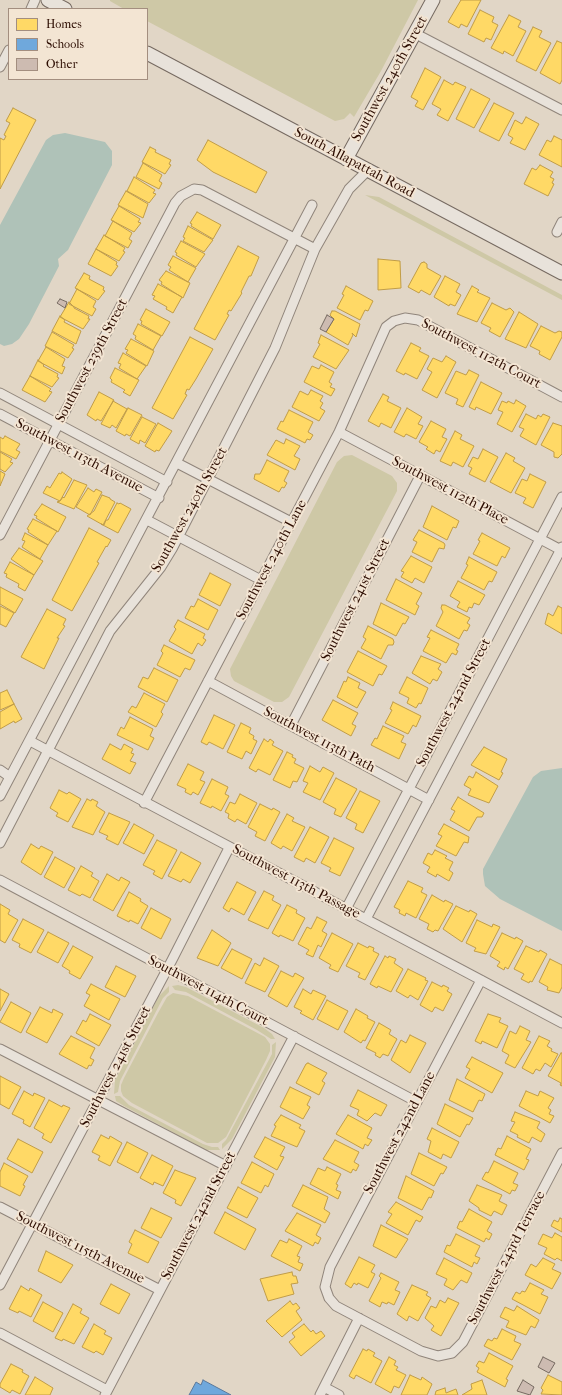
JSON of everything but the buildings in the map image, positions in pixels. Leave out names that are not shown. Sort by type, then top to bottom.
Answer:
[{"type":"main road","points":[[48,0],[63,8]]},
{"type":"main road","name":"Southwest 240th Street","points":[[346,159],[416,34],[433,0]]},
{"type":"main road","name":"South Allapattah Road","points":[[148,54],[562,273]]},
{"type":"street","points":[[416,34],[562,110]]},
{"type":"street","points":[[0,67],[8,52]]},
{"type":"street","name":"Southwest 240th Street","points":[[0,843],[49,752],[110,631],[161,567],[178,537],[275,348],[315,249],[349,189],[368,170]]},
{"type":"street","name":"Southwest 239th Street","points":[[0,535],[175,203],[181,196],[189,191],[198,189],[206,191],[295,238]]},
{"type":"street","points":[[0,796],[159,498],[312,205]]},
{"type":"street","points":[[557,232],[562,222]]},
{"type":"street","points":[[295,238],[315,249]]},
{"type":"street","name":"Southwest 112th Court","points":[[399,319],[405,318],[418,320],[562,397]]},
{"type":"street","name":"Southwest 240th Lane","points":[[144,803],[339,432],[384,331],[390,323],[399,319]]},
{"type":"street","name":"Southwest 113th Avenue","points":[[0,393],[167,482]]},
{"type":"street","name":"Southwest 113th Avenue","points":[[0,414],[159,498]]},
{"type":"street","name":"Southwest 112th Place","points":[[339,432],[540,539],[561,548]]},
{"type":"street","points":[[177,463],[291,522]]},
{"type":"street","name":"Southwest 241st Street","points":[[291,725],[420,476]]},
{"type":"street","name":"Southwest 242nd Street","points":[[346,909],[562,497]]},
{"type":"street","points":[[147,520],[261,580]]},
{"type":"street","name":"Southwest 242nd Street","points":[[366,919],[561,548]]},
{"type":"street","name":"Southwest 113th Path","points":[[208,681],[429,800]]},
{"type":"street","name":"Southwest 113th Passage","points":[[30,741],[562,1024]]},
{"type":"street","points":[[0,770],[10,777]]},
{"type":"street","name":"Southwest 241st Street","points":[[0,1285],[98,1101],[229,848]]},
{"type":"street","name":"Southwest 114th Court","points":[[0,880],[417,1102]]},
{"type":"street","name":"Southwest 242nd Lane","points":[[359,1318],[336,1306],[329,1298],[325,1287],[330,1267],[481,980]]},
{"type":"street","name":"Southwest 242nd Street","points":[[106,1393],[294,1036]]},
{"type":"street","points":[[0,1049],[226,1166]]},
{"type":"street","name":"Southwest 243rd Terrace","points":[[359,1318],[421,1351],[438,1356],[446,1356],[452,1353],[463,1342],[562,1153]]},
{"type":"street","name":"Southwest 115th Avenue","points":[[0,1207],[160,1290]]},
{"type":"street","points":[[339,1395],[322,1391],[359,1318]]},
{"type":"street","points":[[0,1333],[106,1393]]},
{"type":"shaded area","points":[[418,0],[381,71],[354,117],[350,113],[344,119],[335,121],[148,22],[148,8],[122,8],[110,1]]},
{"type":"shaded area","points":[[65,133],[105,142],[112,151],[112,165],[68,250],[58,259],[59,266],[29,324],[19,339],[12,344],[4,346],[0,344],[0,225],[46,140],[53,135]]},
{"type":"shaded area","points":[[365,195],[379,197],[562,295],[562,300]]},
{"type":"shaded area","points":[[352,455],[392,476],[397,483],[397,491],[289,697],[282,702],[274,702],[234,681],[231,676],[230,669],[337,462],[344,456]]},
{"type":"shaded area","points":[[562,768],[562,931],[500,899],[485,886],[483,869],[533,777],[541,771]]},
{"type":"shaded area","points":[[178,985],[186,987],[264,1028],[272,1034],[275,1039],[271,1039],[186,992],[175,990],[172,986]]},
{"type":"shaded area","points":[[169,986],[169,992],[163,998],[120,1081],[118,1092],[114,1094],[115,1080],[159,996]]},
{"type":"shaded area","points":[[173,993],[188,996],[265,1037],[270,1044],[270,1051],[266,1060],[226,1137],[218,1143],[207,1143],[132,1103],[123,1096],[121,1091],[121,1085],[124,1078],[158,1013],[167,997]]},
{"type":"shaded area","points":[[276,1042],[275,1057],[232,1139],[222,1149],[222,1144],[226,1140],[272,1054],[272,1045]]},
{"type":"shaded area","points":[[115,1096],[120,1096],[129,1105],[203,1144],[218,1147],[220,1150],[206,1150],[124,1106],[116,1101]]}]
